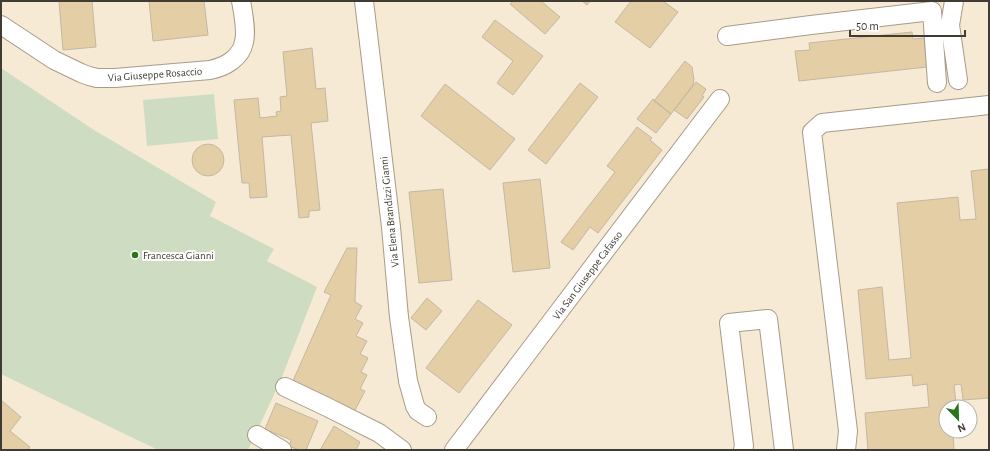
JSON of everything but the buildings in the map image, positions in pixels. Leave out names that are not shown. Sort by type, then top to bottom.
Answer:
[{"type":"street","name":"Via Giuseppe Rosaccio","points":[[1,24],[54,60],[81,74],[89,76],[115,78],[210,70],[229,63],[240,54],[245,37],[241,1]]},
{"type":"street","name":"Via Elena Brandizzi Gianni","points":[[364,1],[391,227],[399,317],[407,374],[415,406],[418,411],[427,417]]},
{"type":"street","points":[[954,1],[950,25],[958,80]]},
{"type":"street","points":[[727,36],[932,11],[937,83]]},
{"type":"street","name":"Via San Giuseppe Cafasso","points":[[454,450],[720,99]]},
{"type":"street","points":[[846,450],[848,430],[812,132],[822,123],[989,105]]},
{"type":"street","points":[[743,450],[744,446],[729,323],[768,319],[784,450]]},
{"type":"street","points":[[285,387],[379,433],[402,450]]},
{"type":"street","points":[[257,435],[282,450]]},
{"type":"green space","name":"Francesca Gianni","points":[[1,68],[94,130],[216,202],[210,216],[274,249],[267,261],[317,287],[280,382],[248,450],[158,450],[1,374]]},
{"type":"green space","points":[[214,94],[218,139],[147,146],[143,100]]},
{"type":"place","name":"Francesca Gianni","points":[[135,255]]}]
